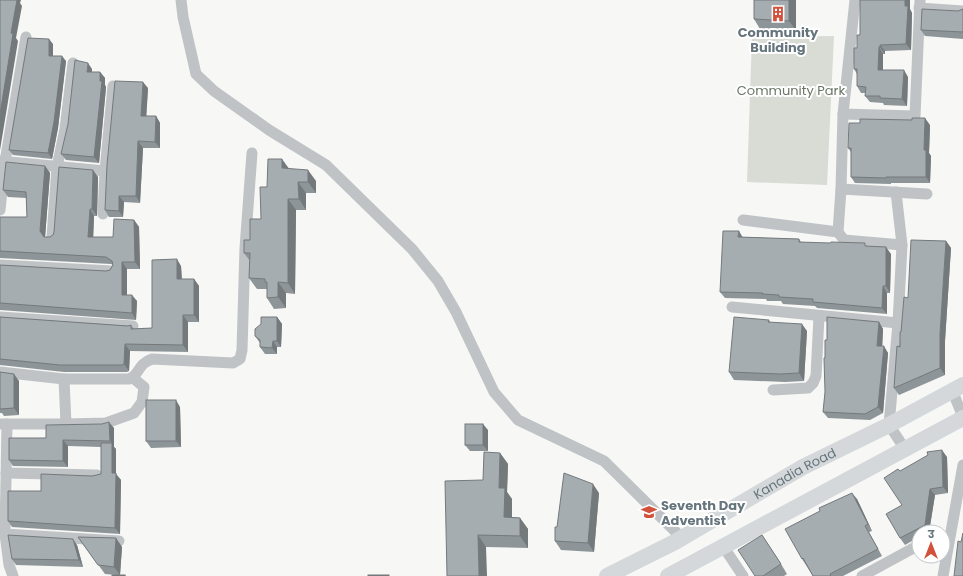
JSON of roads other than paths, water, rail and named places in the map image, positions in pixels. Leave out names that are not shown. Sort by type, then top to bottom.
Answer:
[{"type":"main road","name":"Kanadia Road","points":[[607,576],[682,538],[803,467],[889,425],[957,387]]},
{"type":"main road","points":[[668,576],[963,418]]},
{"type":"street","points":[[181,0],[183,17],[196,74],[214,91],[270,130],[326,165],[412,249],[438,281],[456,312],[494,392],[518,420],[604,461],[682,538]]},
{"type":"street","points":[[855,0],[844,114],[838,232],[844,240],[902,245]]},
{"type":"street","points":[[844,114],[915,116],[919,4],[963,11]]},
{"type":"street","points":[[0,210],[2,161],[26,37]]},
{"type":"street","points":[[52,238],[58,166],[65,129],[73,63]]},
{"type":"street","points":[[103,214],[105,171],[113,86]]},
{"type":"street","points":[[0,372],[64,379],[129,380],[133,378],[142,364],[152,359],[233,363],[240,359],[242,350],[245,248],[252,153]]},
{"type":"street","points":[[2,161],[105,171]]},
{"type":"street","points":[[841,189],[927,194]]},
{"type":"street","points":[[896,192],[902,245],[898,322],[889,425],[905,449]]},
{"type":"street","points":[[743,220],[838,232]]},
{"type":"street","points":[[0,265],[111,271]]},
{"type":"street","points":[[732,307],[898,322]]},
{"type":"street","points":[[773,390],[808,388],[813,383],[816,376],[819,316]]},
{"type":"street","points":[[0,317],[133,326]]},
{"type":"street","points":[[13,576],[9,565],[5,534],[6,473],[4,424],[106,423],[134,413],[142,402],[144,387],[133,378]]},
{"type":"street","points":[[64,379],[66,424]]},
{"type":"street","points":[[957,387],[963,418]]},
{"type":"street","points":[[943,576],[963,465]]},
{"type":"street","points":[[6,473],[97,476]]},
{"type":"street","points":[[5,534],[119,541]]},
{"type":"street","points":[[723,546],[743,576]]},
{"type":"street","points":[[862,576],[911,549]]},
{"type":"place","name":"Community Building","points":[[778,14]]},
{"type":"place","name":"Seventh Day Adventist","points":[[649,512]]},
{"type":"park label","name":"Community Park","points":[[791,90]]}]
